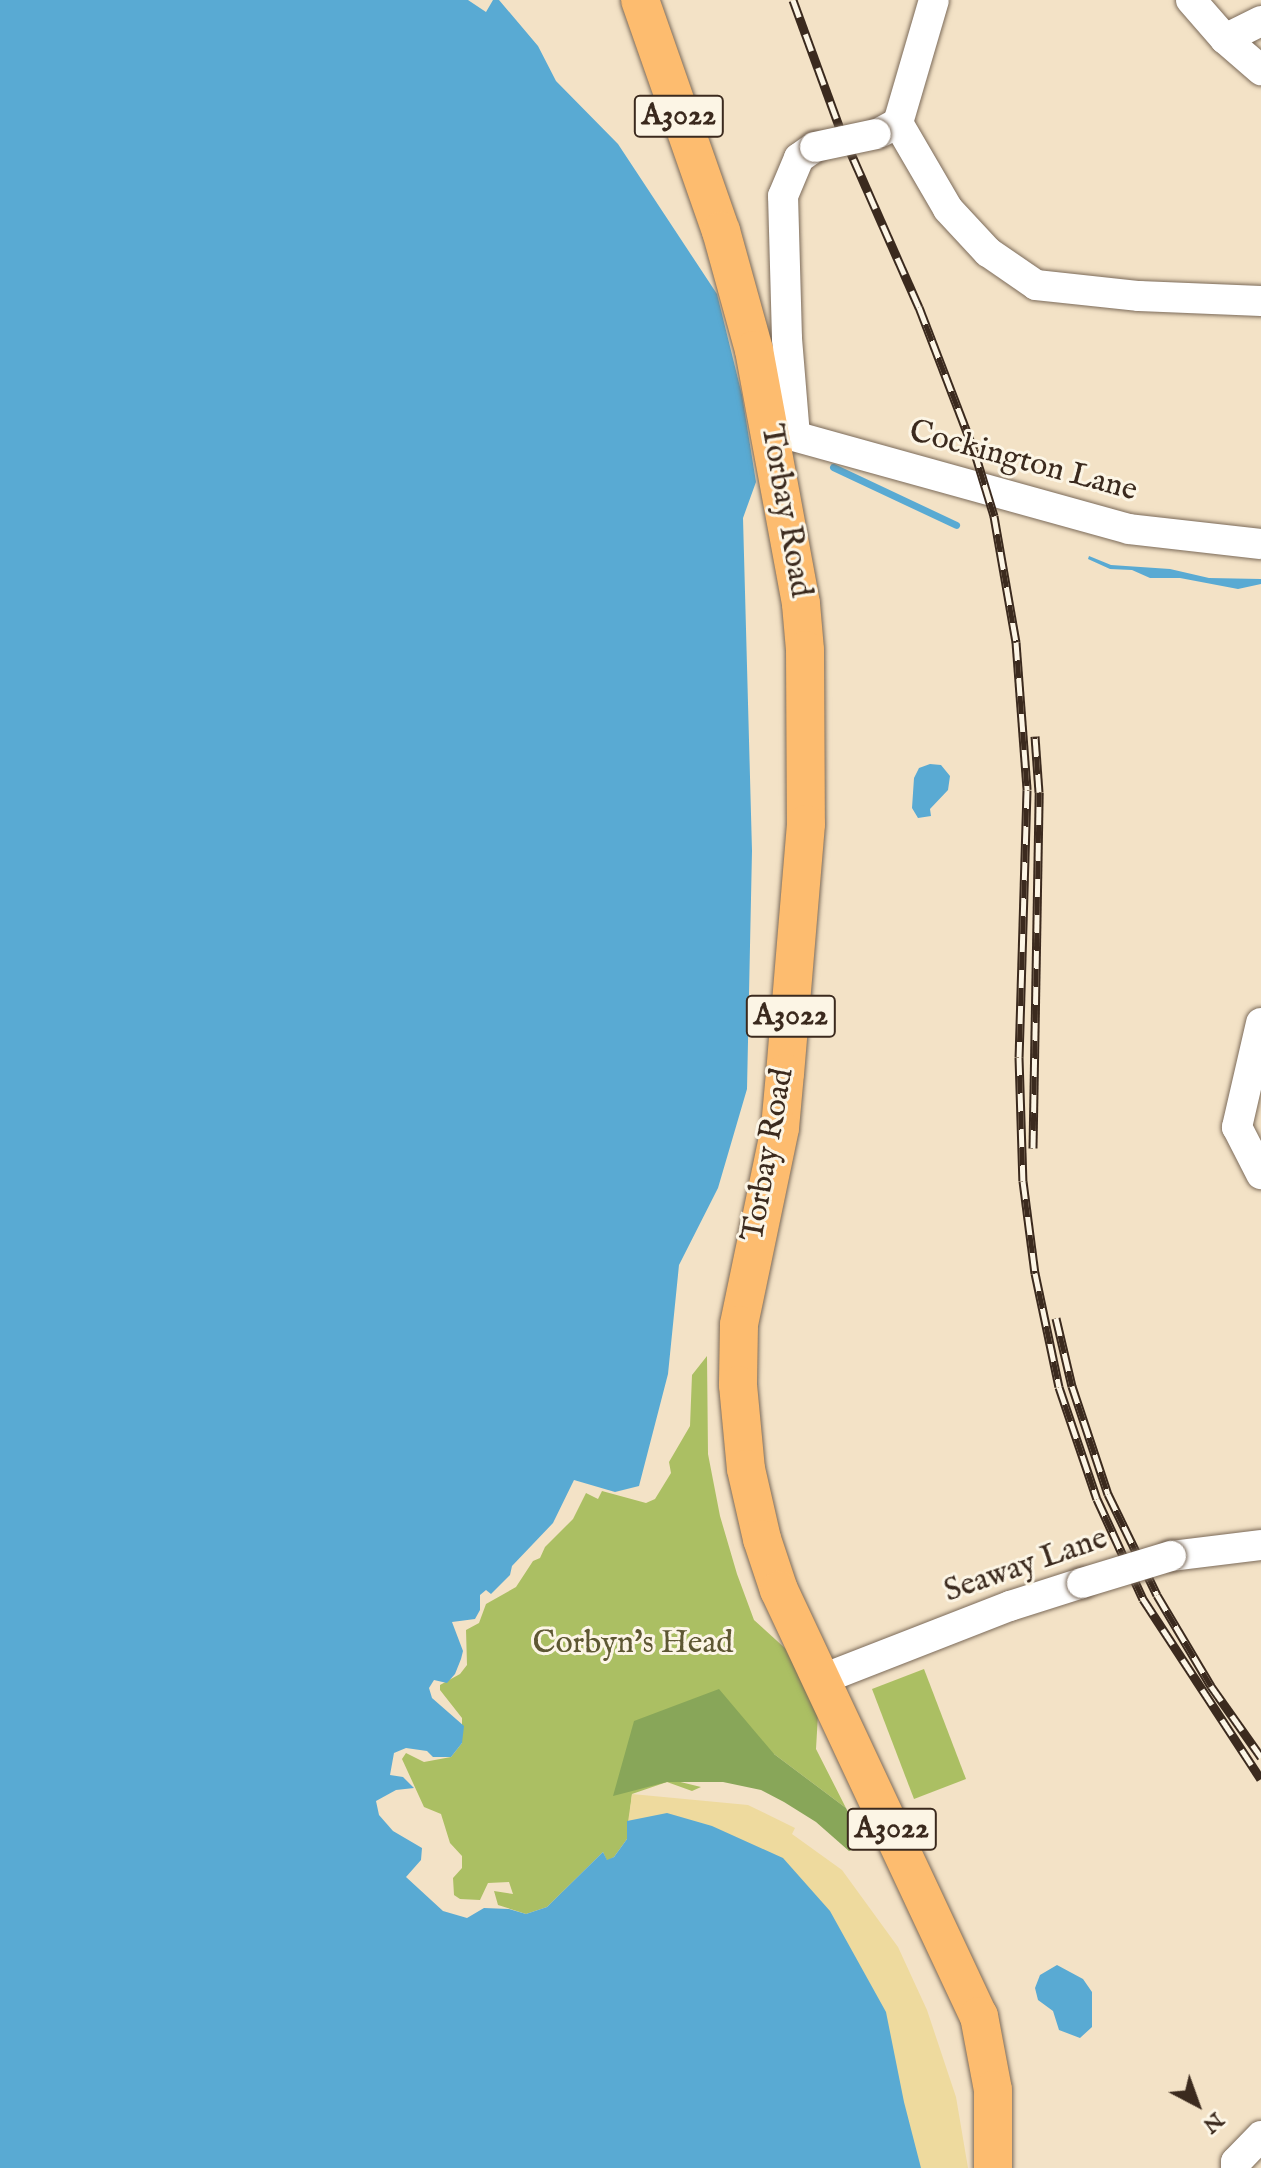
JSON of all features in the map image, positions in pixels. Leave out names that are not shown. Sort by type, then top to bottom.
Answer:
[{"type":"main road","name":"Torbay Road","points":[[640,0],[721,231],[754,350],[783,433],[781,505],[801,604],[807,733],[806,824],[780,1128],[743,1294],[739,1325],[738,1385],[742,1445],[762,1539],[779,1590],[934,1913],[975,2008],[993,2090],[1019,2168]]},
{"type":"main road","name":"Torbay Road","points":[[993,2090],[993,2168]]},
{"type":"street","points":[[887,129],[934,0]]},
{"type":"street","points":[[1191,0],[1225,39],[1261,70]]},
{"type":"street","points":[[1225,39],[1261,21]]},
{"type":"street","points":[[783,433],[786,323],[783,196],[799,158],[815,147],[887,129]]},
{"type":"street","points":[[887,129],[958,220],[988,252],[1036,285],[1139,296],[1261,301]]},
{"type":"street","name":"Cockington Lane","points":[[783,433],[1129,529],[1261,544]]},
{"type":"street","points":[[1260,1034],[1237,1127],[1261,1174]]},
{"type":"street","name":"Seaway Lane","points":[[820,1680],[1010,1606],[1082,1583],[1171,1556],[1261,1545]]},
{"type":"street","points":[[1236,2168],[1236,2162],[1261,2136]]},
{"type":"green space","name":"Corbyn's Head","points":[[707,1356],[708,1454],[720,1516],[737,1574],[754,1620],[820,1680],[816,1749],[846,1808],[774,1754],[664,1778],[701,1787],[692,1791],[667,1782],[632,1794],[627,1839],[614,1857],[607,1861],[603,1852],[547,1907],[526,1914],[498,1905],[494,1891],[513,1894],[509,1882],[488,1883],[480,1900],[460,1899],[454,1895],[453,1878],[462,1868],[462,1856],[450,1843],[441,1814],[424,1807],[402,1759],[406,1753],[424,1762],[451,1757],[462,1743],[462,1718],[440,1690],[440,1685],[460,1674],[467,1665],[466,1630],[479,1623],[486,1604],[516,1587],[533,1561],[540,1558],[545,1547],[573,1519],[586,1493],[598,1499],[602,1491],[646,1503],[655,1499],[671,1473],[669,1462],[690,1426],[692,1375]]},
{"type":"green space","points":[[924,1669],[966,1779],[914,1799],[872,1689]]},
{"type":"green space","points":[[719,1689],[774,1754],[846,1808],[864,1845],[849,1851],[816,1822],[784,1802],[761,1790],[723,1782],[667,1782],[613,1796],[634,1721]]},
{"type":"sand","points":[[632,1794],[748,1805],[795,1828],[792,1834],[842,1870],[898,1947],[927,2010],[956,2097],[968,2168],[787,2168],[627,1829]]},
{"type":"water","points":[[0,0],[468,0],[486,12],[493,0],[499,0],[538,46],[556,81],[618,144],[717,294],[742,395],[756,482],[743,518],[752,851],[747,1089],[718,1188],[679,1265],[668,1374],[639,1486],[615,1492],[574,1480],[553,1523],[512,1566],[510,1575],[491,1594],[486,1590],[480,1595],[480,1610],[475,1619],[452,1622],[463,1651],[461,1659],[447,1683],[434,1680],[429,1688],[432,1698],[464,1726],[462,1743],[451,1757],[433,1757],[427,1751],[406,1748],[394,1753],[390,1775],[403,1777],[414,1788],[396,1790],[376,1801],[379,1815],[393,1831],[422,1848],[421,1860],[406,1877],[443,1911],[467,1918],[484,1908],[509,1909],[526,1914],[547,1907],[603,1852],[607,1860],[614,1857],[627,1839],[627,1821],[667,1813],[712,1826],[783,1858],[830,1911],[886,2012],[921,2168],[0,2168]]},
{"type":"water","points":[[1089,556],[1111,565],[1170,569],[1209,578],[1261,579],[1261,584],[1238,589],[1180,578],[1150,578],[1132,570],[1110,569],[1088,559]]},
{"type":"water","points":[[930,764],[941,765],[950,776],[948,790],[930,809],[931,816],[918,818],[912,808],[914,778],[919,768]]},
{"type":"water","points":[[1057,1965],[1083,1979],[1092,1992],[1092,2027],[1080,2038],[1059,2030],[1053,2011],[1038,2000],[1035,1988],[1040,1975]]},
{"type":"waterway","points":[[833,467],[956,525]]},
{"type":"railway","points":[[793,0],[839,126],[919,307],[974,450],[994,516],[1016,642],[1027,790],[1019,1057],[1023,1181],[1035,1273],[1059,1387],[1097,1499],[1143,1599],[1261,1779]]},
{"type":"railway","points":[[1033,1148],[1039,792],[1035,736]]},
{"type":"railway","points":[[1056,1318],[1072,1386],[1108,1494],[1157,1595],[1211,1686],[1261,1757]]}]
